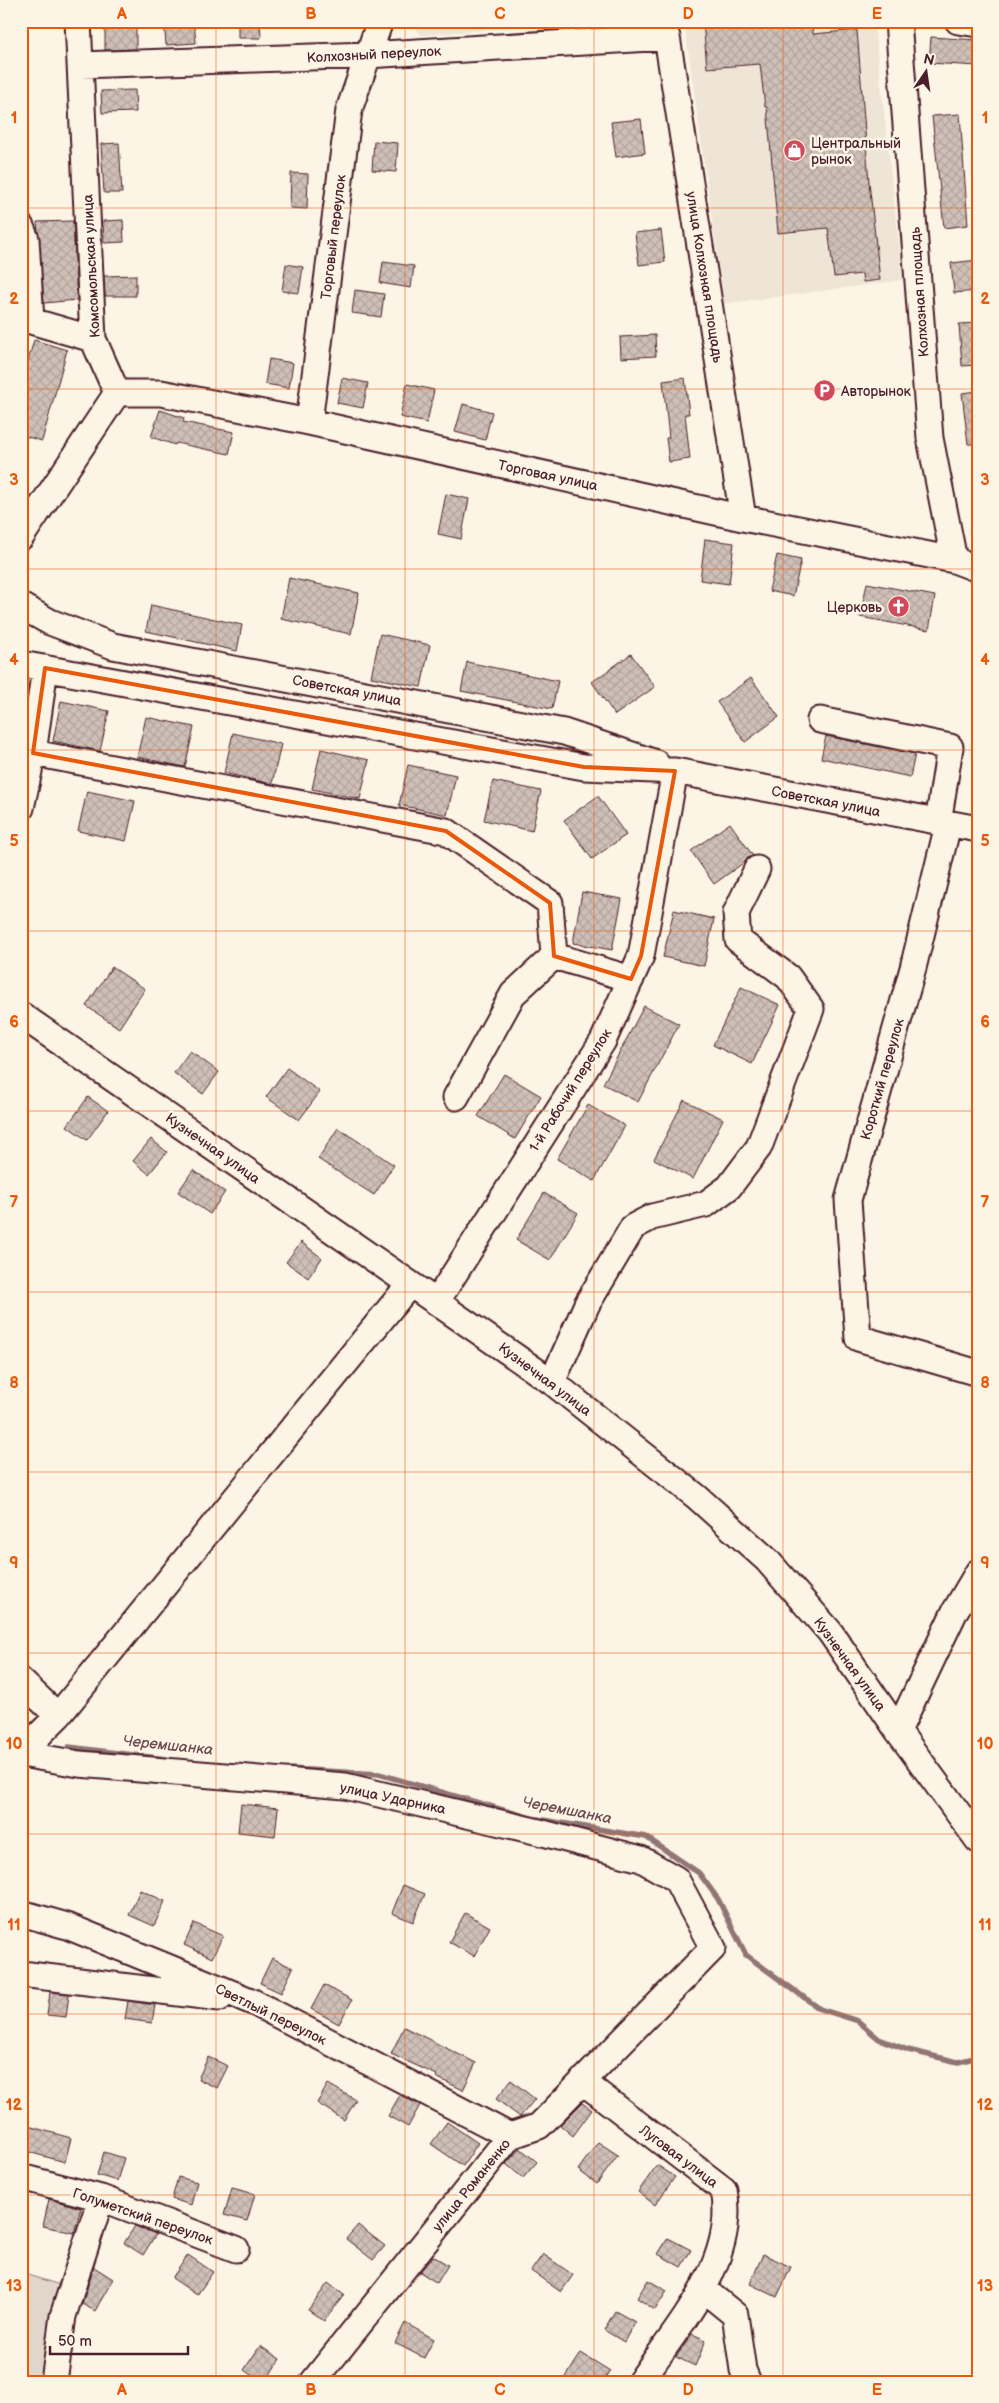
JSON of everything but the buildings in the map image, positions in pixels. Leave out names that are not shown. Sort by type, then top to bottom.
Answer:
[{"type":"street","name":"Комсомольская улица","points":[[78,21],[93,339],[117,393]]},
{"type":"street","name":"Торговый переулок","points":[[309,422],[349,110],[380,21]]},
{"type":"street","name":"Колхозная площадь","points":[[898,21],[930,438],[954,560]]},
{"type":"street","points":[[958,21],[978,24]]},
{"type":"street","name":"Колхозный переулок","points":[[80,65],[367,55],[667,36]]},
{"type":"street","name":"улица Колхозная площадь","points":[[667,36],[743,518]]},
{"type":"street","points":[[21,226],[26,239],[31,321],[93,339]]},
{"type":"street","name":"Торговая улица","points":[[117,393],[161,393],[309,422],[743,518],[954,560],[978,569]]},
{"type":"street","points":[[21,537],[117,393]]},
{"type":"street","name":"Советская улица","points":[[21,606],[50,622],[112,646],[564,732],[626,751],[675,771]]},
{"type":"street","points":[[21,808],[33,753],[33,666]]},
{"type":"street","name":"Советская улица","points":[[33,666],[584,767],[675,771],[943,824],[978,829]]},
{"type":"street","name":"Короткий переулок","points":[[820,720],[950,747],[943,824],[913,968],[848,1200],[858,1338],[978,1372]]},
{"type":"street","points":[[33,753],[446,831],[550,904],[554,956]]},
{"type":"street","name":"1-й Рабочий переулок","points":[[437,1301],[604,1041],[641,956],[675,771]]},
{"type":"street","points":[[552,1382],[587,1304],[634,1226],[652,1217],[706,1204],[729,1187],[759,1147],[811,1009],[788,977],[738,940],[736,913],[757,869]]},
{"type":"street","points":[[554,956],[631,980]]},
{"type":"street","points":[[456,1097],[513,994],[554,956]]},
{"type":"street","name":"Кузнечная улица","points":[[21,1016],[552,1382],[697,1497],[767,1560],[830,1632],[898,1732],[978,1840]]},
{"type":"street","points":[[21,1754],[58,1716],[410,1284]]},
{"type":"street","points":[[898,1732],[955,1611],[978,1572]]},
{"type":"street","points":[[21,1681],[58,1716]]},
{"type":"street","name":"улица Ударника","points":[[21,1754],[79,1764],[345,1786],[543,1832],[642,1859],[676,1879],[713,1948]]},
{"type":"street","name":"Светлый переулок","points":[[21,1913],[67,1926],[252,2002],[510,2136]]},
{"type":"street","name":"улица Романенко","points":[[314,2382],[510,2136],[539,2126],[713,1948]]},
{"type":"street","points":[[21,1974],[252,2002]]},
{"type":"street","name":"Луговая улица","points":[[582,2081],[724,2190],[728,2210],[725,2229],[716,2259],[703,2289],[640,2382]]},
{"type":"street","name":"Голуметский переулок","points":[[21,2177],[101,2198],[236,2249]]},
{"type":"street","points":[[54,2382],[63,2316],[101,2198]]},
{"type":"street","points":[[703,2289],[735,2315],[743,2370],[748,2382]]},
{"type":"highlighted area","points":[[45,668],[584,767],[675,771],[641,956],[631,979],[554,956],[550,903],[446,831],[33,753]]},
{"type":"shaded area","points":[[408,21],[597,21],[422,35]]},
{"type":"shaded area","name":"Центральный рынок","points":[[684,21],[874,21],[903,280],[724,304]]},
{"type":"shaded area","points":[[21,2273],[67,2287],[42,2366],[42,2382],[21,2382]]},
{"type":"waterway","name":"Черемшанка","points":[[21,1720],[29,1724]]},
{"type":"waterway","name":"Черемшанка","points":[[69,1747],[166,1759]]},
{"type":"waterway","name":"Черемшанка","points":[[290,1769],[379,1774],[531,1818],[646,1837],[699,1873],[718,1899],[746,1955],[820,2009],[858,2021],[879,2039],[908,2050],[958,2062],[978,2057]]},
{"type":"place","name":"Центральный рынок","points":[[795,151]]},
{"type":"place","name":"Авторынок","points":[[825,391]]},
{"type":"place","name":"Церковь","points":[[898,607]]}]
